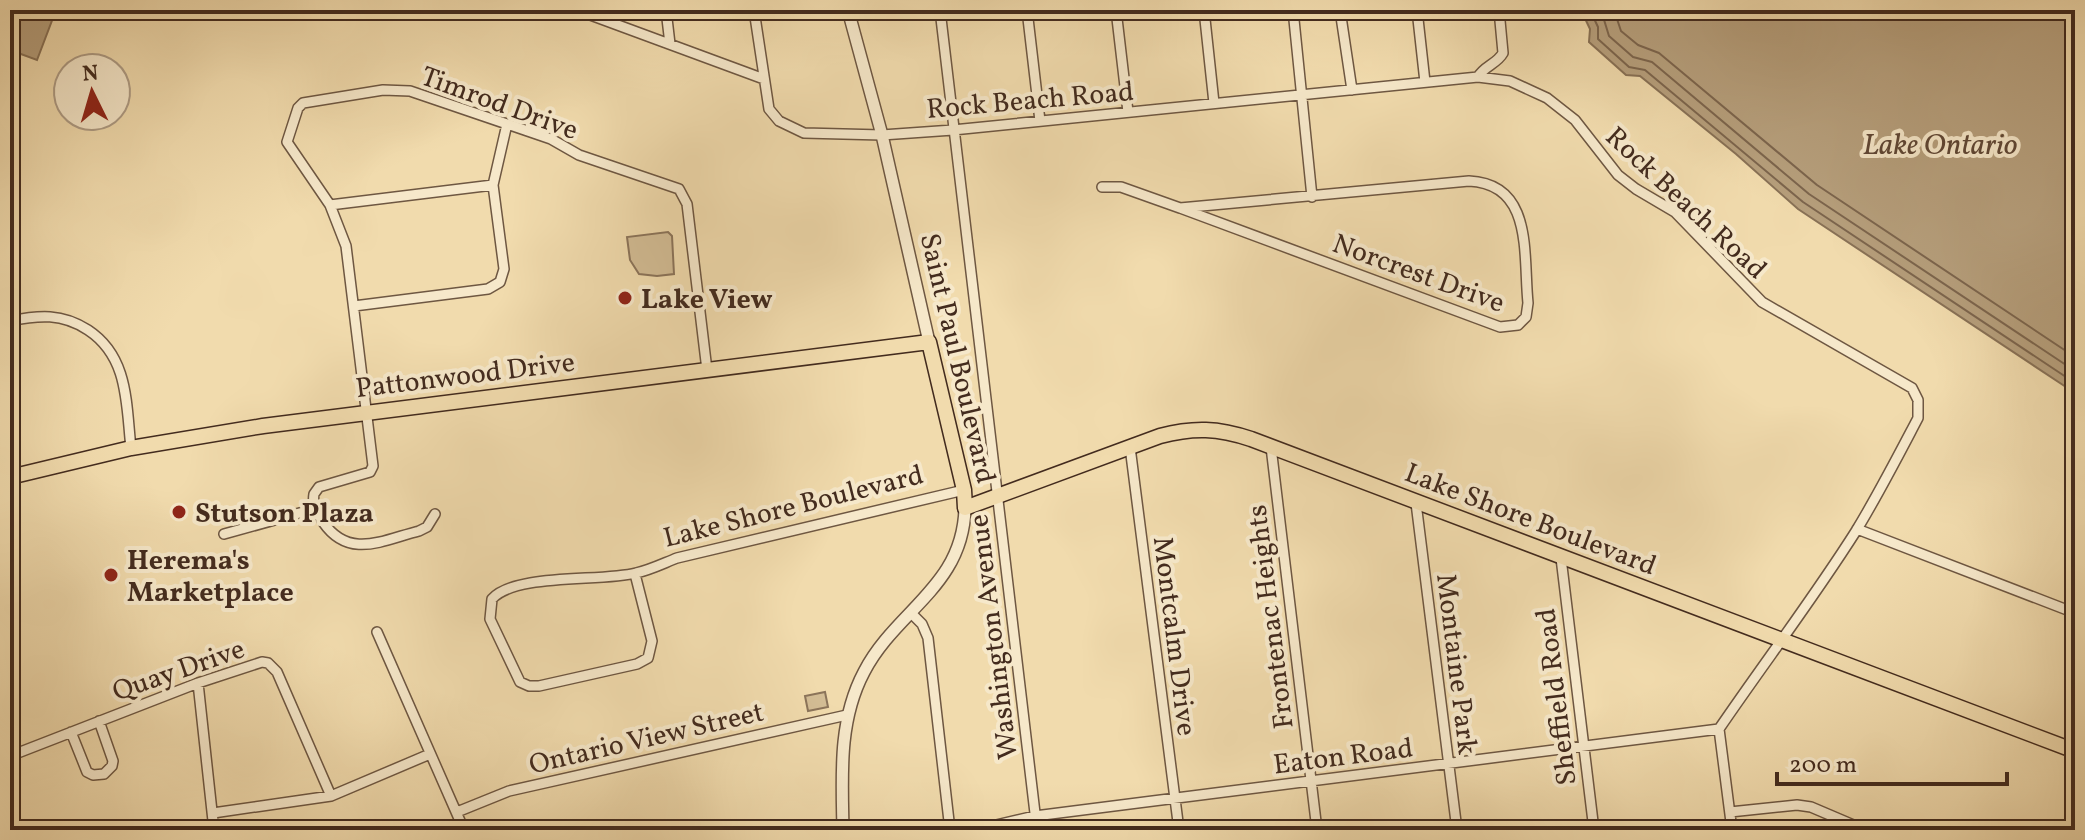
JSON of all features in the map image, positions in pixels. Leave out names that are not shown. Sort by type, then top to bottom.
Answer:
[{"type":"main road","name":"Pattonwood Drive","points":[[10,477],[131,448],[367,412],[929,342]]},
{"type":"main road","name":"Saint Paul Boulevard","points":[[929,342],[964,490],[965,508]]},
{"type":"main road","name":"Lake Shore Boulevard","points":[[965,508],[1160,436],[1200,428],[1232,433],[2075,751]]},
{"type":"street","points":[[577,10],[764,79]]},
{"type":"street","points":[[666,10],[670,44]]},
{"type":"street","name":"Rock Beach Road","points":[[754,10],[769,109],[779,121],[804,133],[882,135],[953,130],[1478,77],[1510,81],[1547,98],[1575,120],[1618,175],[1675,212],[1756,298],[1912,388],[1918,400],[1918,418],[1857,529],[1719,729]]},
{"type":"street","name":"Saint Paul Boulevard","points":[[848,10],[882,135],[929,342]]},
{"type":"street","name":"Washington Avenue","points":[[940,10],[1037,830]]},
{"type":"street","points":[[1027,10],[1040,121]]},
{"type":"street","points":[[1116,10],[1128,112]]},
{"type":"street","points":[[1204,10],[1214,103]]},
{"type":"street","points":[[1293,10],[1312,197]]},
{"type":"street","points":[[1340,10],[1352,90]]},
{"type":"street","points":[[1417,10],[1425,82]]},
{"type":"street","points":[[1478,77],[1503,53],[1499,10]]},
{"type":"street","name":"Timrod Drive","points":[[314,509],[314,494],[319,487],[373,470],[346,246],[330,205],[287,142],[298,108],[306,102],[402,89],[558,142],[579,155],[673,185],[682,193],[687,204],[707,370]]},
{"type":"street","points":[[354,306],[488,289],[500,282],[504,269],[493,185],[507,124]]},
{"type":"street","name":"Norcrest Drive","points":[[1102,187],[1121,187],[1493,325],[1513,327],[1526,317],[1528,303],[1518,212],[1509,196],[1492,184],[1469,181],[1180,208]]},
{"type":"street","points":[[330,205],[493,185]]},
{"type":"street","points":[[10,321],[38,315],[65,318],[84,327],[108,346],[124,384],[131,448]]},
{"type":"street","name":"Montcalm Drive","points":[[1130,447],[1179,830]]},
{"type":"street","name":"Frontenac Heights","points":[[1271,447],[1317,830]]},
{"type":"street","name":"Lake Shore Boulevard","points":[[635,574],[652,641],[648,658],[637,664],[539,686],[520,682],[490,619],[490,605],[496,595],[508,588],[558,580],[635,574],[677,558],[964,490]]},
{"type":"street","name":"Montaine Park","points":[[1416,503],[1457,830]]},
{"type":"street","name":"Saint Paul Boulevard","points":[[843,830],[842,759],[847,715],[855,692],[871,660],[949,570],[961,542],[965,508]]},
{"type":"street","points":[[224,534],[314,509],[336,538],[354,545],[419,531],[427,527],[435,514]]},
{"type":"street","points":[[1857,529],[2075,613]]},
{"type":"street","name":"Sheffield Road","points":[[1561,558],[1594,830]]},
{"type":"street","points":[[911,613],[922,624],[928,638],[950,830]]},
{"type":"street","points":[[377,632],[464,830]]},
{"type":"street","name":"Quay Drive","points":[[10,756],[198,683],[255,663],[268,663],[273,667],[331,796]]},
{"type":"street","points":[[198,683],[214,830]]},
{"type":"street","name":"Ontario View Street","points":[[457,812],[509,791],[847,715]]},
{"type":"street","points":[[71,732],[87,772],[104,774],[113,761],[99,721]]},
{"type":"street","points":[[1719,729],[1732,830]]},
{"type":"street","name":"Eaton Road","points":[[975,830],[1035,816],[1719,729]]},
{"type":"street","points":[[213,813],[331,796],[430,754]]},
{"type":"street","points":[[1730,812],[1784,804],[1804,805],[1865,830]]},
{"type":"shaded area","points":[[668,232],[672,236],[674,274],[639,274],[630,260],[627,237]]},
{"type":"shaded area","points":[[825,692],[828,707],[808,711],[805,696]]},
{"type":"water","points":[[10,10],[56,10],[37,60],[10,50]]},
{"type":"water","name":"Lake Ontario","points":[[1581,10],[2075,10],[2075,393],[1798,209],[1640,76],[1626,75],[1589,42],[1590,29]]},
{"type":"place","name":"Lake View","points":[[625,298]]},
{"type":"place","name":"Stutson Plaza","points":[[179,512]]},
{"type":"place","name":"Herema's Marketplace","points":[[111,575]]}]
